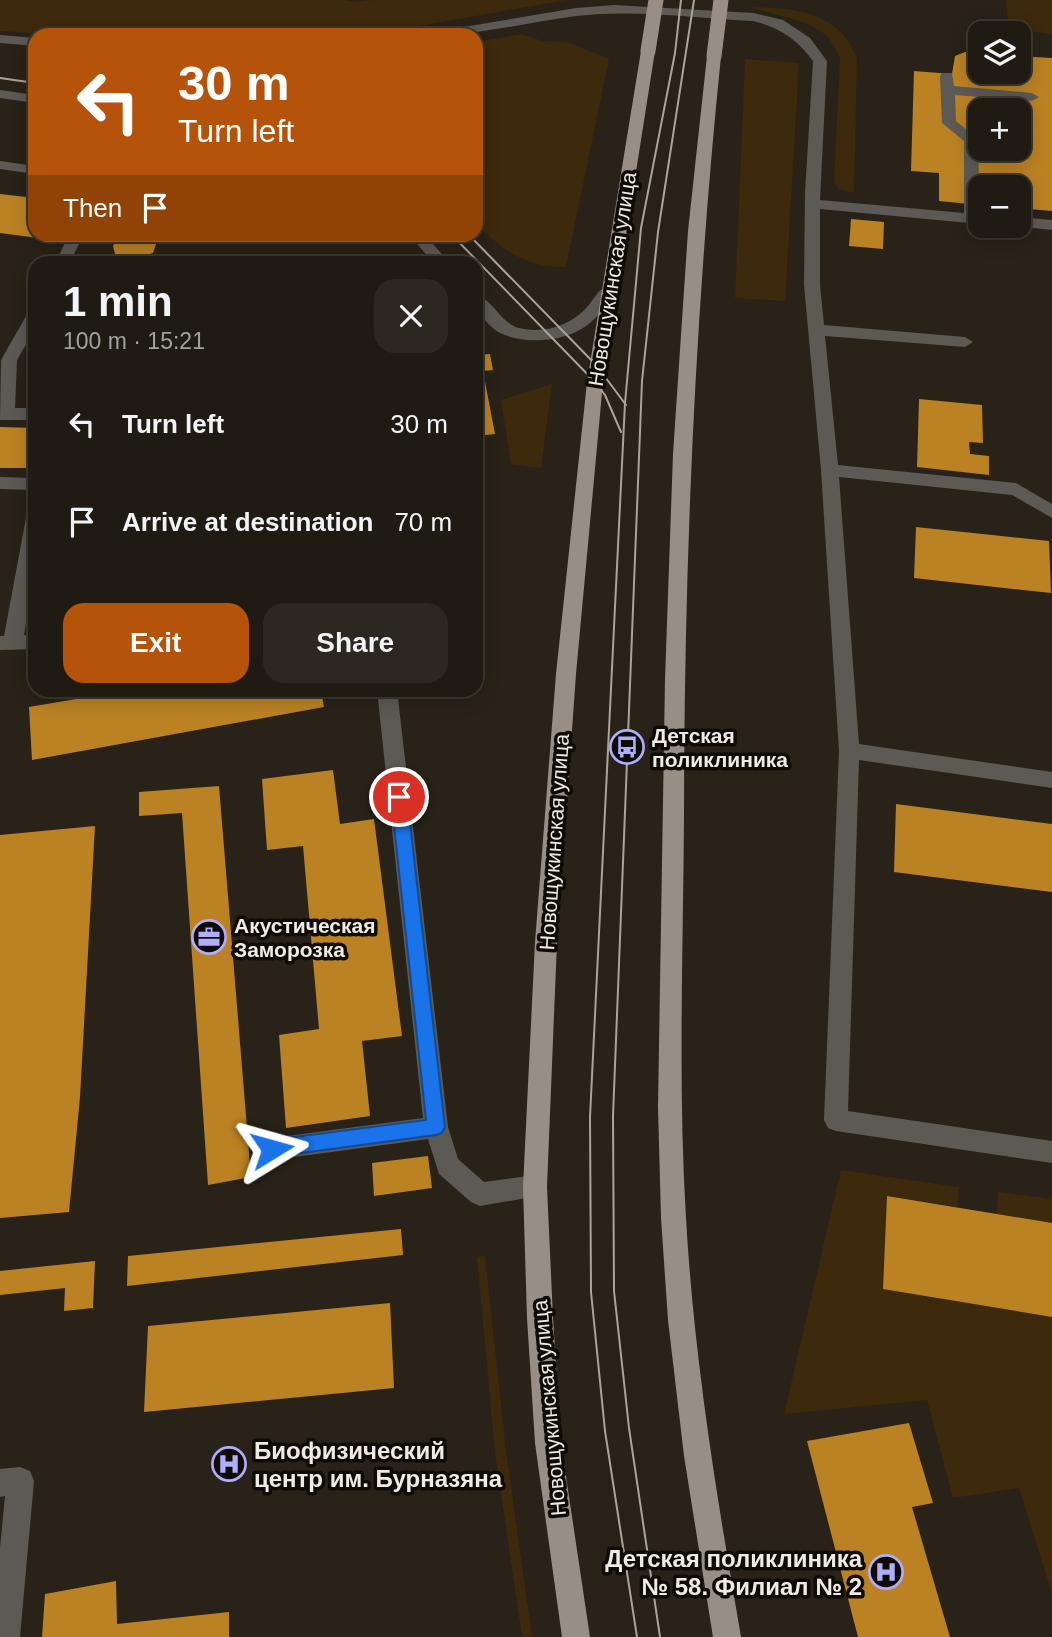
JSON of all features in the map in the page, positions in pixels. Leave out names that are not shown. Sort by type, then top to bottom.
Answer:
[{"type":"main road","name":"Новощукинская улица","points":[[576,1637],[548,1443],[540,1318],[535,1187],[546,942],[566,674],[595,382],[607,292],[656,0]]},
{"type":"main road","points":[[721,0],[696,232],[682,462],[674,747],[671,1157],[677,1274],[691,1406],[727,1637]]},
{"type":"street","points":[[480,28],[549,16],[614,9],[753,17],[778,23],[805,41],[820,61],[812,204],[812,285],[830,471],[849,751],[835,1120],[1052,1152]]},
{"type":"street","points":[[0,39],[28,41]]},
{"type":"street","points":[[973,175],[971,139],[949,122],[947,83],[1032,97]]},
{"type":"street","points":[[0,94],[28,98]]},
{"type":"street","points":[[0,165],[28,169]]},
{"type":"street","points":[[812,204],[968,217]]},
{"type":"street","points":[[1031,223],[1052,225]]},
{"type":"street","points":[[422,242],[435,256]]},
{"type":"street","points":[[483,307],[510,331],[548,333],[571,329],[586,319],[607,292]]},
{"type":"street","points":[[817,330],[965,342]]},
{"type":"street","points":[[0,337],[28,336]]},
{"type":"street","points":[[28,337],[9,360],[3,414],[28,414]]},
{"type":"street","points":[[830,471],[1016,489],[1052,512]]},
{"type":"street","points":[[0,483],[28,484]]},
{"type":"street","points":[[28,548],[6,643],[28,642]]},
{"type":"street","points":[[388,697],[436,1127],[448,1166],[480,1194],[535,1187]]},
{"type":"street","points":[[849,751],[1052,780]]},
{"type":"street","points":[[272,1149],[436,1127]]},
{"type":"street","points":[[0,1483],[20,1481],[6,1637]]},
{"type":"shaded area","points":[[0,0],[566,0],[408,28],[28,28],[28,33],[0,31]]},
{"type":"shaded area","points":[[1006,0],[1052,0],[1052,34],[1031,31],[1031,21],[1011,21],[1007,16]]},
{"type":"shaded area","points":[[752,7],[800,11],[814,16],[839,31],[849,43],[857,58],[854,193],[839,189],[834,182],[840,59],[834,46],[826,35],[804,22]]},
{"type":"shaded area","points":[[521,34],[543,41],[568,42],[609,59],[566,267],[527,261],[507,250],[483,231],[483,41]]},
{"type":"shaded area","points":[[745,59],[799,63],[785,301],[735,298]]},
{"type":"shaded area","points":[[552,384],[541,468],[511,464],[501,400]]},
{"type":"shaded area","points":[[841,1170],[959,1187],[958,1207],[887,1196],[883,1288],[1052,1317],[1052,1593],[1019,1488],[953,1498],[927,1400],[784,1414]]},
{"type":"shaded area","points":[[998,1192],[1052,1199],[1052,1223],[997,1214]]},
{"type":"shaded area","points":[[485,1256],[506,1451],[532,1637],[522,1637],[495,1453],[477,1257]]},
{"type":"building","points":[[968,52],[968,84],[1031,84],[1031,57],[1052,58],[1052,211],[1031,209],[1031,175],[968,175],[968,204],[939,201],[939,173],[911,171],[914,71],[952,74],[955,56]]},
{"type":"building","points":[[0,194],[28,197],[28,237],[0,233]]},
{"type":"building","points":[[851,219],[884,222],[883,249],[849,246]]},
{"type":"building","points":[[115,242],[156,244],[153,253],[144,256],[121,256],[115,254]]},
{"type":"building","points":[[483,354],[490,354],[493,370],[483,371]]},
{"type":"building","points":[[483,371],[495,434],[483,435]]},
{"type":"building","points":[[919,399],[982,405],[983,443],[969,442],[970,454],[989,456],[989,475],[917,467]]},
{"type":"building","points":[[0,427],[28,428],[28,468],[0,468]]},
{"type":"building","points":[[916,527],[1049,541],[1051,593],[914,578]]},
{"type":"building","points":[[88,697],[322,697],[324,707],[32,760],[29,707]]},
{"type":"building","points":[[333,770],[340,824],[374,819],[402,1036],[362,1041],[370,1116],[286,1128],[279,1035],[319,1029],[303,846],[267,850],[262,779]]},
{"type":"building","points":[[219,786],[251,1177],[208,1185],[182,813],[139,816],[139,792]]},
{"type":"building","points":[[896,804],[1052,824],[1052,892],[894,872]]},
{"type":"building","points":[[95,826],[80,1097],[69,1212],[0,1218],[0,835]]},
{"type":"building","points":[[428,1156],[432,1188],[374,1196],[372,1163]]},
{"type":"building","points":[[887,1196],[1052,1223],[1052,1317],[883,1289]]},
{"type":"building","points":[[401,1229],[403,1255],[127,1286],[128,1256]]},
{"type":"building","points":[[95,1261],[93,1308],[64,1311],[65,1288],[0,1295],[0,1271]]},
{"type":"building","points":[[390,1303],[394,1388],[144,1412],[148,1326]]},
{"type":"building","name":"Детская поликлиника № 58. Филиал № 2","points":[[909,1423],[933,1503],[912,1507],[950,1637],[858,1637],[807,1441]]},
{"type":"building","points":[[116,1581],[117,1624],[229,1612],[229,1637],[42,1637],[45,1594]]},
{"type":"tram line","points":[[625,404],[641,228],[675,53],[681,0]]},
{"type":"tram line","points":[[660,1637],[629,1428],[614,1291],[613,1116],[642,381],[658,232],[694,0]]},
{"type":"tram line","points":[[0,78],[28,82]]},
{"type":"tram line","points":[[459,242],[472,256]]},
{"type":"tram line","points":[[476,242],[597,366],[625,404]]},
{"type":"tram line","points":[[483,267],[595,382],[605,395],[621,432]]},
{"type":"tram line","points":[[625,404],[590,1117],[591,1292],[605,1431],[637,1637]]},
{"type":"place","name":"Детская поликлиника","points":[[627,747]]},
{"type":"place","name":"Акустическая Заморозка","points":[[209,937]]},
{"type":"place","name":"Биофизический центр им. Бурназяна","points":[[229,1464]]},
{"type":"place","name":"Детская поликлиника № 58. Филиал № 2","points":[[886,1572]]},
{"type":"route","points":[[272,1149],[436,1127],[399,797]]}]
